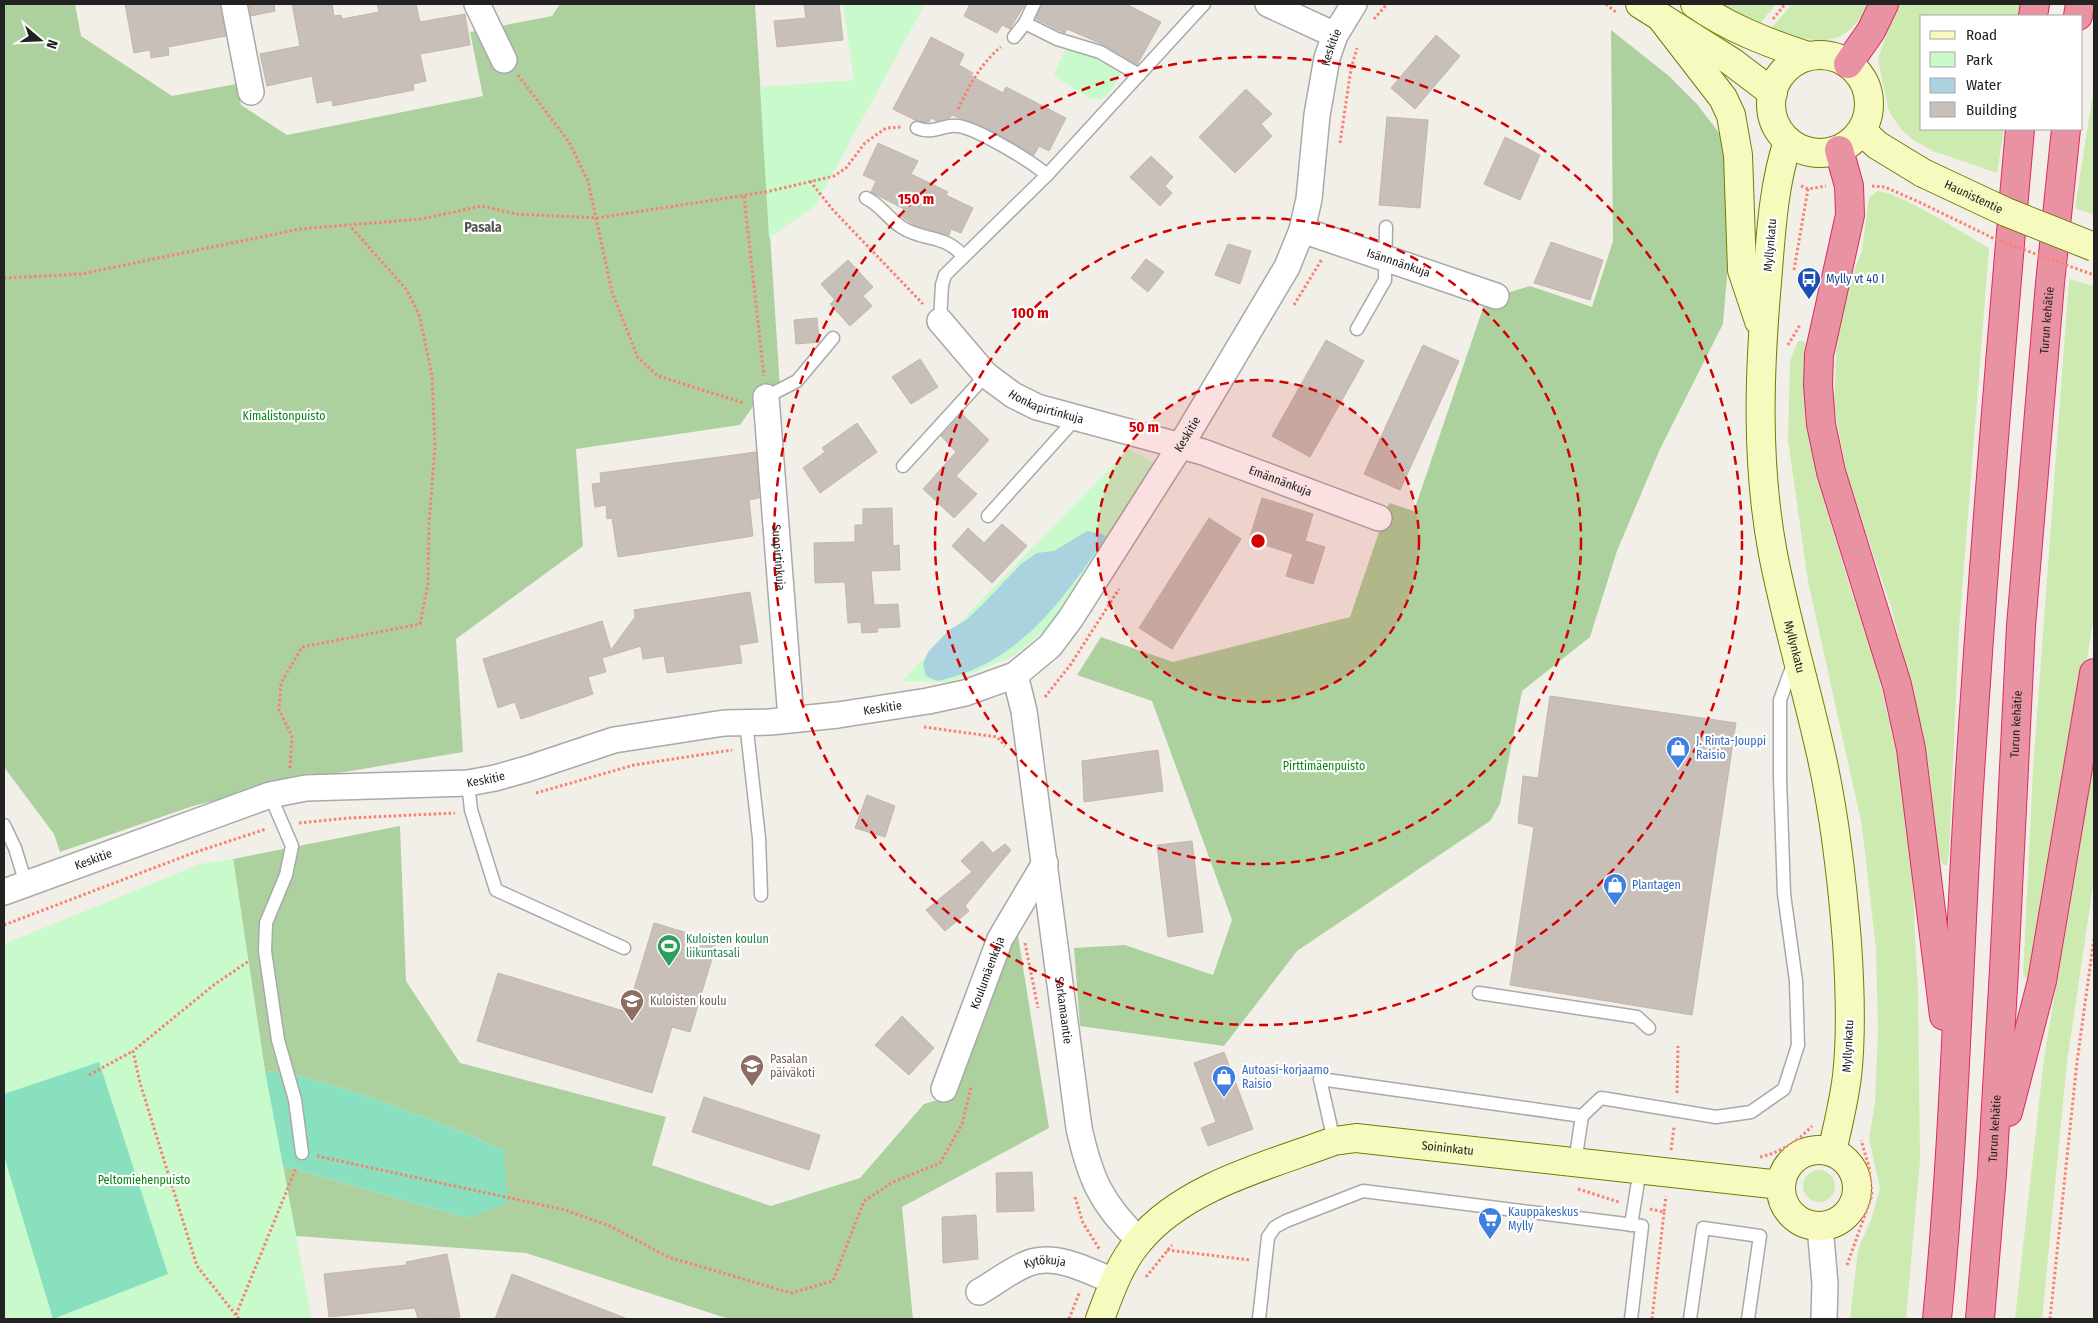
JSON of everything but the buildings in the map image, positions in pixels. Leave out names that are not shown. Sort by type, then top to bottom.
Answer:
[{"type":"highway","points":[[1848,64],[1871,31],[1884,4]]},
{"type":"highway","points":[[1937,1319],[1954,1094],[1961,928],[1980,611],[2020,130]]},
{"type":"highway","name":"Turun kehätie","points":[[1980,1319],[1992,1174],[2021,626],[2050,283],[2066,130]]},
{"type":"highway","points":[[1839,150],[1849,186],[1850,215],[1820,354],[1818,385],[1821,424],[1831,472],[1897,685],[1911,749],[1954,1094]]},
{"type":"highway","points":[[1992,1174],[2042,981],[2094,673]]},
{"type":"street","points":[[234,4],[251,92]]},
{"type":"street","points":[[477,4],[504,60]]},
{"type":"street","points":[[1268,4],[1336,35]]},
{"type":"street","name":"Keskitie","points":[[15,888],[279,793],[306,788],[468,783],[496,778],[527,769],[614,740],[724,723],[838,715],[928,701],[965,693],[1015,675],[1050,646],[1071,618],[1181,445],[1286,267],[1302,230],[1309,198],[1317,115],[1328,58],[1336,35],[1354,4]]},
{"type":"street","points":[[1640,4],[1732,62],[1773,93]]},
{"type":"street","points":[[1695,4],[1726,23],[1751,35],[1808,56],[1828,55],[1848,64],[1864,82],[1869,98],[1868,115],[1862,131],[1852,142],[1839,150],[1824,153],[1808,152],[1788,140],[1776,125],[1772,112],[1773,93],[1776,82],[1786,69],[1808,56]]},
{"type":"street","points":[[1662,19],[1723,98],[1731,115],[1738,155],[1742,270],[1763,331]]},
{"type":"street","name":"Haunistentie","points":[[1862,131],[1877,145],[1923,173],[2006,212],[2094,247]]},
{"type":"street","name":"Myllynkatu","points":[[1788,140],[1778,174],[1774,207],[1763,331],[1760,433],[1764,488],[1773,553],[1832,808],[1840,862],[1850,1005],[1847,1076],[1832,1151]]},
{"type":"street","name":"Isännnänkuja","points":[[1302,230],[1496,296]]},
{"type":"street","name":"Honkapirtinkuja","points":[[940,321],[986,375],[1013,395],[1037,407],[1181,445]]},
{"type":"street","name":"Suopirtinkuja","points":[[767,403],[791,719]]},
{"type":"street","name":"Emännänkuja","points":[[1181,445],[1379,518]]},
{"type":"street","name":"Sarkamaantie","points":[[1015,675],[1024,711],[1082,1144],[1097,1189],[1118,1220],[1139,1240]]},
{"type":"street","name":"Koulumäenkuja","points":[[944,1089],[1000,939],[1045,863]]},
{"type":"street","name":"Soininkatu","points":[[1139,1240],[1164,1217],[1206,1189],[1334,1141],[1356,1138],[1575,1174],[1640,1169],[1781,1185]]},
{"type":"street","points":[[1821,1149],[1832,1151],[1843,1157],[1852,1167],[1857,1179],[1855,1202],[1841,1219],[1820,1226],[1807,1224],[1796,1218],[1788,1209],[1782,1197],[1781,1185],[1784,1173],[1798,1156],[1821,1149]]},
{"type":"street","points":[[1820,1226],[1826,1284],[1824,1319]]},
{"type":"street","points":[[1100,1319],[1123,1264],[1139,1240]]},
{"type":"street","name":"Kytökuja","points":[[979,1292],[1029,1263],[1050,1259],[1089,1270],[1115,1282]]},
{"type":"lane","points":[[1014,38],[1025,23],[1034,4]]},
{"type":"lane","points":[[940,321],[942,285],[945,275],[1046,175],[1204,4]]},
{"type":"lane","points":[[1025,23],[1057,38],[1094,49],[1139,75]]},
{"type":"lane","points":[[917,128],[932,132],[956,126],[980,134],[1029,161],[1046,175]]},
{"type":"lane","points":[[866,198],[877,205],[903,229],[942,240],[952,245],[963,256]]},
{"type":"lane","points":[[1357,329],[1385,280],[1386,226]]},
{"type":"lane","points":[[767,403],[797,381],[833,338]]},
{"type":"lane","points":[[903,466],[986,375]]},
{"type":"lane","points":[[988,516],[1077,417]]},
{"type":"lane","points":[[1575,1174],[1582,1116],[1601,1098],[1716,1117],[1751,1112],[1784,1089],[1798,1045],[1796,981],[1784,894],[1780,778],[1780,700],[1796,654]]},
{"type":"lane","points":[[746,722],[758,838],[761,895]]},
{"type":"lane","points":[[468,783],[471,810],[496,890],[624,948]]},
{"type":"lane","points":[[279,793],[292,846],[286,875],[266,923],[265,951],[278,1040],[295,1100],[302,1153]]},
{"type":"lane","points":[[4,825],[15,888]]},
{"type":"lane","points":[[1479,994],[1636,1017],[1649,1028]]},
{"type":"lane","points":[[1334,1141],[1320,1079],[1582,1116]]},
{"type":"lane","points":[[1630,1225],[1640,1169]]},
{"type":"lane","points":[[1259,1319],[1268,1238],[1275,1227],[1363,1191],[1642,1226],[1631,1319]]},
{"type":"lane","points":[[1690,1319],[1703,1228],[1760,1236],[1748,1319]]},
{"type":"path","points":[[1770,22],[1785,4]]},
{"type":"path","points":[[956,126],[955,115],[979,69],[988,58],[1014,38]]},
{"type":"path","points":[[504,60],[569,142],[588,181],[612,292],[638,358],[658,376],[767,403],[744,196]]},
{"type":"path","points":[[4,278],[80,274],[300,229],[421,219],[482,206],[516,214],[597,218],[744,196],[834,176],[846,168],[865,143],[886,128],[897,126],[917,128]]},
{"type":"path","points":[[810,182],[833,210],[940,321]]},
{"type":"path","points":[[1808,189],[1830,186]]},
{"type":"path","points":[[1866,186],[1885,187],[1998,240],[2094,276]]},
{"type":"path","points":[[279,793],[292,736],[279,710],[280,683],[302,647],[420,624],[428,583],[429,523],[435,447],[432,375],[419,314],[406,289],[351,226]]},
{"type":"path","points":[[2050,1319],[2077,1062],[2094,938]]},
{"type":"path","points":[[89,1075],[134,1051],[215,984],[265,951]]},
{"type":"path","points":[[134,1051],[140,1083],[197,1266],[240,1319]]},
{"type":"path","points":[[236,1315],[302,1153],[565,1210],[610,1226],[668,1256],[792,1293],[833,1281],[864,1201],[893,1182],[940,1163],[962,1124],[973,1081]]},
{"type":"path","points":[[1756,1159],[1774,1154],[1800,1139],[1814,1124]]},
{"type":"path","points":[[1652,1319],[1669,1172]]},
{"type":"path","points":[[1575,1174],[1634,1205],[1664,1212]]},
{"type":"path","points":[[1146,1277],[1173,1244]]},
{"type":"path","points":[[1167,1250],[1265,1262]]},
{"type":"green space","name":"Kimalistonpuisto","points":[[4,4],[75,4],[81,36],[172,96],[236,84],[241,105],[287,135],[483,96],[470,32],[552,16],[560,4],[755,4],[780,388],[765,389],[740,425],[576,449],[583,546],[456,639],[463,752],[303,779],[193,806],[60,852],[54,834],[4,767]]},
{"type":"green space","points":[[843,4],[925,4],[815,206],[769,238],[760,87],[854,80]]},
{"type":"green space","points":[[1706,4],[1776,4],[1758,26]]},
{"type":"green space","points":[[1792,4],[1869,4],[1859,20],[1849,30],[1838,37],[1827,40],[1815,40],[1770,30]]},
{"type":"green space","points":[[1897,4],[2021,4],[2020,15],[1920,15],[1920,130],[2004,130],[1997,173],[1933,151],[1913,140],[1901,129],[1888,108],[1878,59]]},
{"type":"green space","name":"Pirttimäenpuisto","points":[[1611,30],[1669,76],[1696,103],[1720,134],[1730,158],[1732,217],[1723,324],[1660,449],[1617,551],[1590,637],[1522,691],[1500,804],[1490,821],[1297,951],[1224,1046],[1080,1026],[1074,948],[1125,945],[1213,975],[1232,920],[1152,701],[1077,675],[1101,637],[1173,662],[1350,617],[1389,503],[1414,511],[1486,299],[1530,286],[1592,307],[1613,241]]},
{"type":"green space","points":[[1070,47],[1081,47],[1120,69],[1119,77],[1114,86],[1100,100],[1089,98],[1057,78],[1054,74],[1064,52]]},
{"type":"green space","points":[[2094,86],[2094,215],[2075,208]]},
{"type":"green space","points":[[1877,191],[1901,198],[1989,248],[1959,630],[1947,865],[1944,865],[1939,858],[1928,762],[1916,704],[1891,607],[1847,476],[1834,405],[1837,334],[1846,292],[1862,250],[1869,198]]},
{"type":"green space","points":[[2069,279],[2094,286],[2094,616],[2069,771],[2031,977],[2025,978],[2023,974],[2033,770]]},
{"type":"green space","points":[[1798,341],[1804,341],[1806,344],[1805,383],[1819,483],[1850,588],[1870,645],[1884,699],[1897,756],[1911,854],[1918,992],[1920,1161],[1906,1319],[1850,1319],[1858,1250],[1871,1220],[1880,1188],[1869,1139],[1875,1102],[1878,1031],[1876,949],[1862,826],[1808,581],[1788,440],[1790,361]]},
{"type":"green space","points":[[1129,449],[1153,462],[1111,536],[1056,621],[1014,656],[951,682],[902,681]]},
{"type":"green space","points":[[2094,747],[2094,879],[2067,1062],[2042,1319],[2015,1319],[2044,1058],[2081,840]]},
{"type":"green space","points":[[400,826],[406,981],[460,1063],[666,1117],[652,1165],[771,1206],[860,1178],[924,1104],[951,1096],[1017,930],[1049,1128],[902,1207],[913,1319],[729,1319],[526,1253],[296,1236],[283,1166],[468,1218],[504,1150],[437,1122],[331,1084],[305,1077],[265,1071],[233,859]]},
{"type":"green space","name":"Peltomiehenpuisto","points":[[233,859],[265,1071],[312,1319],[4,1319],[4,944],[200,864]]},
{"type":"green space","points":[[99,1062],[168,1274],[53,1319],[4,1156],[4,1094]]},
{"type":"green space","points":[[265,1071],[305,1077],[331,1084],[437,1122],[504,1150],[507,1203],[468,1218],[283,1166]]},
{"type":"green space","points":[[1819,1170],[1831,1174],[1835,1186],[1831,1198],[1819,1202],[1807,1198],[1803,1186],[1807,1174]]},
{"type":"water","points":[[1087,531],[1102,534],[1106,537],[1073,584],[1036,627],[1015,645],[992,660],[966,673],[937,681],[926,676],[923,664],[928,652],[949,630],[966,620],[983,604],[1021,564],[1037,553],[1054,551]]},
{"type":"place","name":"Mylly vt 40 I","points":[[1809,300]]},
{"type":"place","name":"J. Rinta-Jouppi Raisio","points":[[1678,769]]},
{"type":"place","name":"Plantagen","points":[[1615,906]]},
{"type":"place","name":"Kuloisten koulun liikuntasali","points":[[669,967]]},
{"type":"place","name":"Kuloisten koulu","points":[[632,1022]]},
{"type":"place","name":"Pasalan päiväkoti","points":[[752,1087]]},
{"type":"place","name":"Autoasi-korjaamo Raisio","points":[[1224,1098]]},
{"type":"place","name":"Kauppakeskus Mylly","points":[[1490,1240]]},
{"type":"district","name":"Pasala","points":[[483,227]]}]
